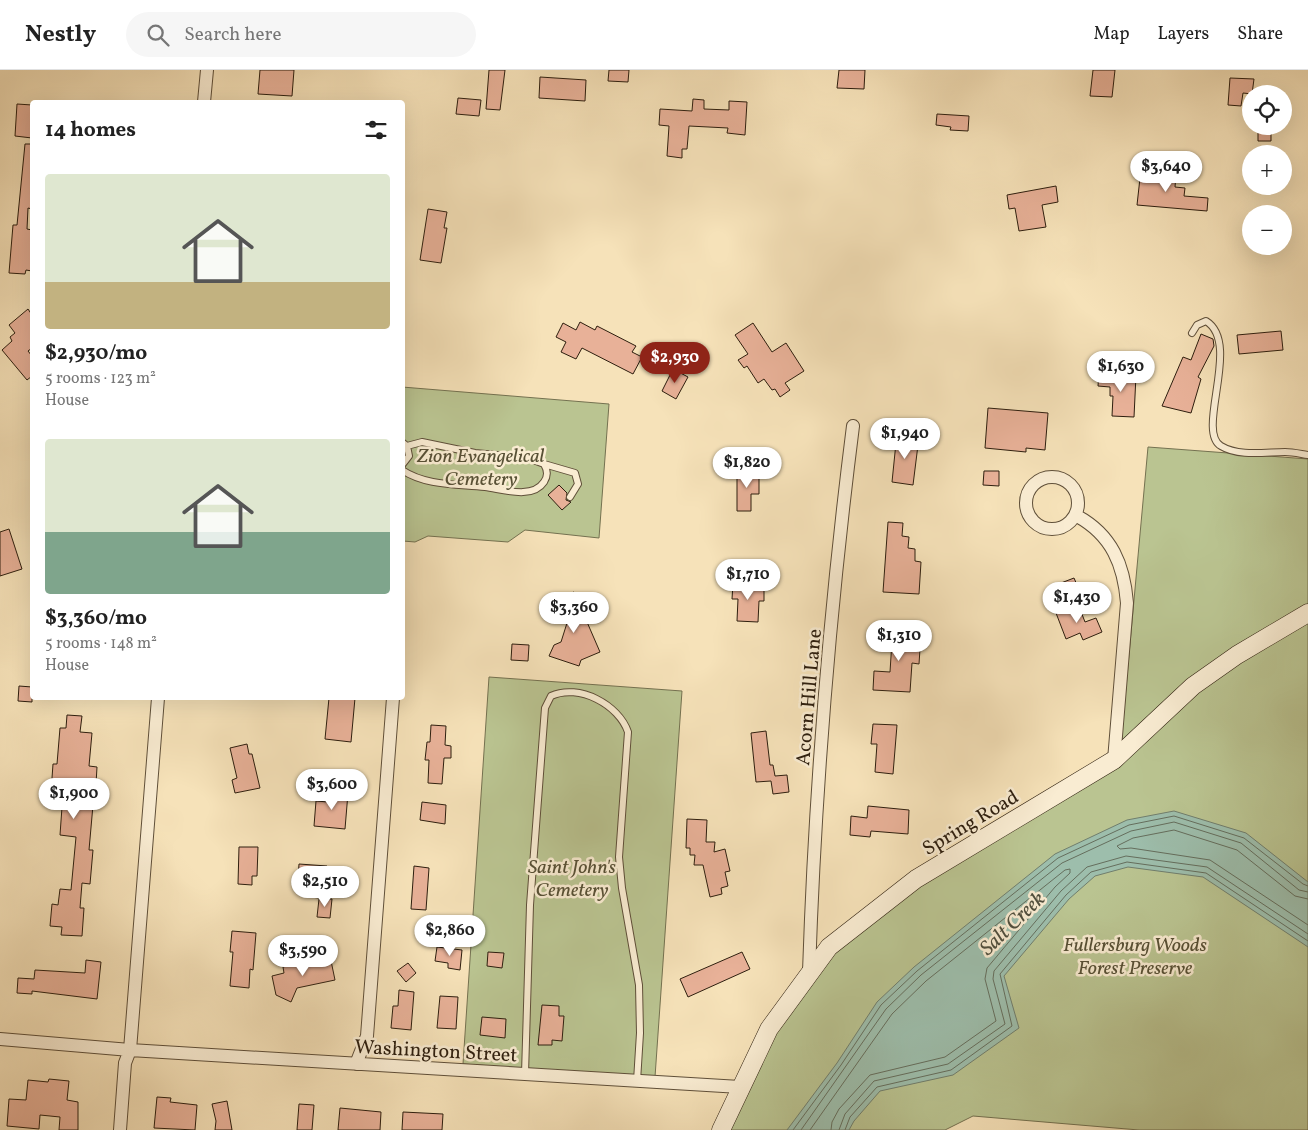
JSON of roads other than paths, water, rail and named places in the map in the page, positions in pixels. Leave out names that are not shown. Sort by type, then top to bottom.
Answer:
[{"type":"street","points":[[204,100],[206,70]]},
{"type":"street","name":"Acorn Hill Lane","points":[[809,972],[813,859],[838,551],[853,426]]},
{"type":"street","points":[[1044,477],[1061,479],[1075,490],[1079,500],[1077,516],[1073,522],[1064,526],[1045,528],[1029,518],[1024,499],[1026,491],[1037,480],[1044,477]]},
{"type":"street","points":[[1077,516],[1096,528],[1108,540],[1122,569],[1126,586],[1127,603],[1114,760]]},
{"type":"street","name":"Spring Road","points":[[721,1130],[769,1029],[829,947],[899,890],[1114,760],[1193,686],[1237,656],[1308,614]]},
{"type":"street","points":[[120,1130],[126,1063],[130,1050],[158,700]]},
{"type":"street","points":[[356,1064],[367,1036],[393,700]]},
{"type":"street","name":"Washington Street","points":[[0,1039],[130,1050],[740,1087]]},
{"type":"lane","points":[[1192,333],[1197,325],[1206,321],[1215,326],[1220,341],[1213,426],[1216,441],[1221,446],[1240,452],[1288,452],[1308,455]]},
{"type":"lane","points":[[405,461],[409,456],[405,444],[422,442],[484,454],[528,458],[575,474],[578,484],[570,497]]},
{"type":"lane","points":[[405,472],[435,482],[515,492],[530,491],[542,485],[547,475],[544,464]]},
{"type":"lane","points":[[524,1074],[530,905],[544,713],[551,696],[568,693],[598,700],[612,708],[620,715],[628,732],[619,857],[622,888],[639,985],[640,1033],[637,1081]]},
{"type":"water","name":"Salt Creek","points":[[1174,811],[1246,833],[1308,882],[1308,947],[1203,877],[1128,867],[1095,876],[1069,899],[1004,976],[1019,1028],[953,1075],[880,1091],[854,1121],[849,1130],[787,1130],[837,1063],[877,1002],[914,967],[1055,854],[1127,820]]},
{"type":"park label","name":"Zion Evangelical Cemetery","points":[[481,466]]},
{"type":"park label","name":"Saint John's Cemetery","points":[[572,878]]},
{"type":"park label","name":"Fullersburg Woods Forest Preserve","points":[[1135,956]]}]
